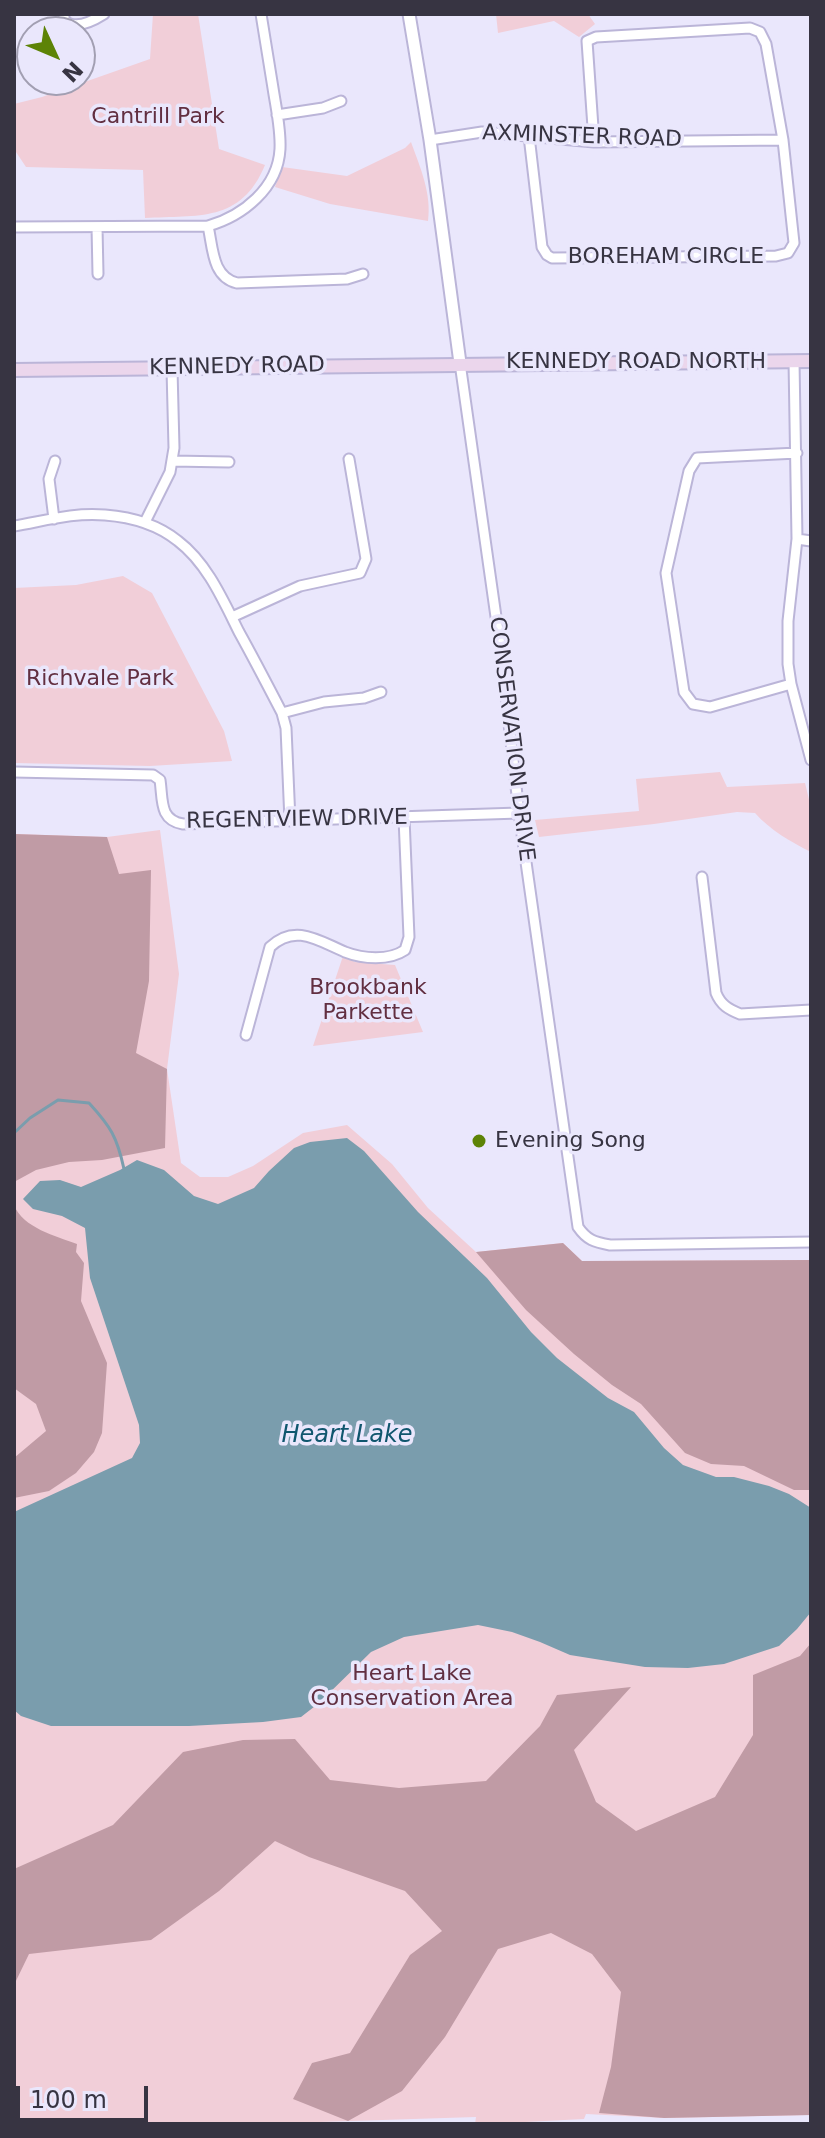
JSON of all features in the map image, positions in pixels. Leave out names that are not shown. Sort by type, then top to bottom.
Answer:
[{"type":"main road","name":"KENNEDY ROAD NORTH","points":[[460,363],[811,361]]},
{"type":"main road","name":"KENNEDY ROAD","points":[[14,370],[460,363]]},
{"type":"street","points":[[64,14],[64,20],[75,26],[104,14]]},
{"type":"street","points":[[14,227],[208,226],[246,208],[265,189],[280,152],[261,14]]},
{"type":"street","name":"CONSERVATION DRIVE","points":[[409,14],[430,140],[501,652],[519,813],[578,1227],[586,1238],[610,1245],[811,1242]]},
{"type":"street","name":"BOREHAM CIRCLE","points":[[529,136],[542,247],[552,258],[776,256],[788,253],[794,243],[783,140],[766,44],[760,32],[750,28],[596,37],[587,41],[594,142]]},
{"type":"street","points":[[277,115],[323,108],[341,101]]},
{"type":"street","name":"AXMINSTER ROAD","points":[[430,140],[482,132],[594,142],[783,140]]},
{"type":"street","points":[[208,226],[217,268],[228,281],[347,279],[363,274]]},
{"type":"street","points":[[97,227],[98,274]]},
{"type":"street","points":[[794,361],[797,539],[788,621],[788,664],[811,760]]},
{"type":"street","points":[[145,522],[172,461],[172,369]]},
{"type":"street","points":[[791,684],[710,707],[693,704],[684,692],[666,573],[689,471],[697,458],[797,453]]},
{"type":"street","points":[[232,617],[300,586],[360,573],[366,559],[349,459]]},
{"type":"street","points":[[54,519],[49,479],[55,461]]},
{"type":"street","points":[[172,461],[229,462]]},
{"type":"street","points":[[14,526],[75,515],[102,514],[145,522],[174,537],[193,554],[212,581],[282,713],[286,728],[290,821]]},
{"type":"street","points":[[797,539],[811,541]]},
{"type":"street","points":[[282,713],[381,692]]},
{"type":"street","name":"REGENTVIEW DRIVE","points":[[14,772],[153,775],[160,780],[166,816],[172,822],[183,824],[519,813]]},
{"type":"street","points":[[246,1035],[270,947],[280,939],[301,935],[314,937],[346,952],[379,957],[391,957],[405,950],[409,937],[404,818]]},
{"type":"street","points":[[702,877],[716,993],[720,1002],[740,1014],[811,1010]]},
{"type":"green space","name":"Cantrill Park","points":[[153,14],[198,14],[219,149],[265,165],[244,197],[230,206],[200,215],[145,218],[143,170],[26,167],[14,149],[14,104],[45,96],[96,96],[96,78],[150,59]]},
{"type":"green space","points":[[496,14],[588,14],[595,24],[579,37],[554,21],[498,33]]},
{"type":"green space","points":[[411,142],[427,191],[428,221],[330,204],[275,187],[282,167],[347,176],[405,148]]},
{"type":"green space","name":"Richvale Park","points":[[123,576],[152,593],[224,731],[232,761],[150,766],[14,763],[14,588],[76,585]]},
{"type":"green space","points":[[720,772],[727,787],[805,783],[811,808],[811,852],[781,835],[755,813],[737,812],[539,837],[535,820],[639,811],[636,779]]},
{"type":"green space","name":"Heart Lake Conservation Area","points":[[160,830],[179,974],[167,1069],[181,1163],[200,1177],[228,1177],[253,1166],[303,1133],[347,1125],[392,1164],[428,1208],[476,1252],[563,1243],[582,1261],[811,1260],[811,2115],[664,2118],[586,2114],[584,2119],[486,2124],[475,2124],[476,2117],[257,2124],[14,2124],[14,834],[107,837]]},
{"type":"green space","name":"Brookbank Parkette","points":[[343,956],[355,962],[395,965],[423,1032],[313,1046]]},
{"type":"shaded area","points":[[14,834],[107,837],[119,874],[151,870],[149,981],[136,1053],[167,1069],[165,1148],[102,1160],[69,1162],[36,1170],[14,1182]]},
{"type":"shaded area","points":[[14,1205],[32,1225],[77,1244],[76,1252],[84,1263],[81,1301],[107,1363],[102,1433],[94,1452],[76,1473],[49,1491],[14,1498],[14,1458],[46,1431],[36,1404],[14,1388]]},
{"type":"shaded area","points":[[563,1243],[582,1261],[811,1260],[811,1490],[794,1490],[744,1466],[711,1464],[685,1453],[641,1404],[574,1354],[526,1310],[476,1252]]},
{"type":"shaded area","points":[[811,1643],[811,2115],[664,2118],[599,2113],[611,2067],[621,1992],[592,1954],[551,1933],[498,1949],[445,2037],[402,2091],[348,2121],[293,2099],[312,2063],[350,2053],[410,1955],[442,1931],[405,1891],[309,1857],[275,1841],[219,1891],[151,1940],[29,1954],[14,1985],[14,1869],[113,1825],[183,1752],[243,1740],[295,1739],[330,1780],[399,1788],[486,1781],[540,1726],[557,1695],[631,1687],[574,1750],[596,1802],[636,1831],[715,1797],[753,1735],[753,1675],[800,1656]]},
{"type":"water","name":"Heart Lake","points":[[347,1138],[364,1151],[418,1212],[487,1278],[531,1332],[557,1358],[608,1398],[634,1412],[664,1448],[683,1465],[716,1477],[734,1477],[769,1486],[811,1508],[811,1612],[779,1646],[724,1664],[688,1668],[645,1667],[570,1655],[512,1632],[478,1625],[404,1637],[371,1652],[301,1717],[189,1726],[51,1726],[21,1716],[14,1710],[14,1512],[132,1458],[140,1443],[139,1425],[90,1278],[85,1228],[62,1216],[33,1209],[23,1199],[40,1181],[60,1180],[81,1187],[137,1160],[164,1170],[194,1196],[218,1204],[254,1188],[294,1148],[310,1142]]},
{"type":"waterway","points":[[14,1133],[30,1118],[58,1100],[89,1103],[112,1133],[124,1169]]},
{"type":"place","name":"Evening Song","points":[[479,1141]]}]
